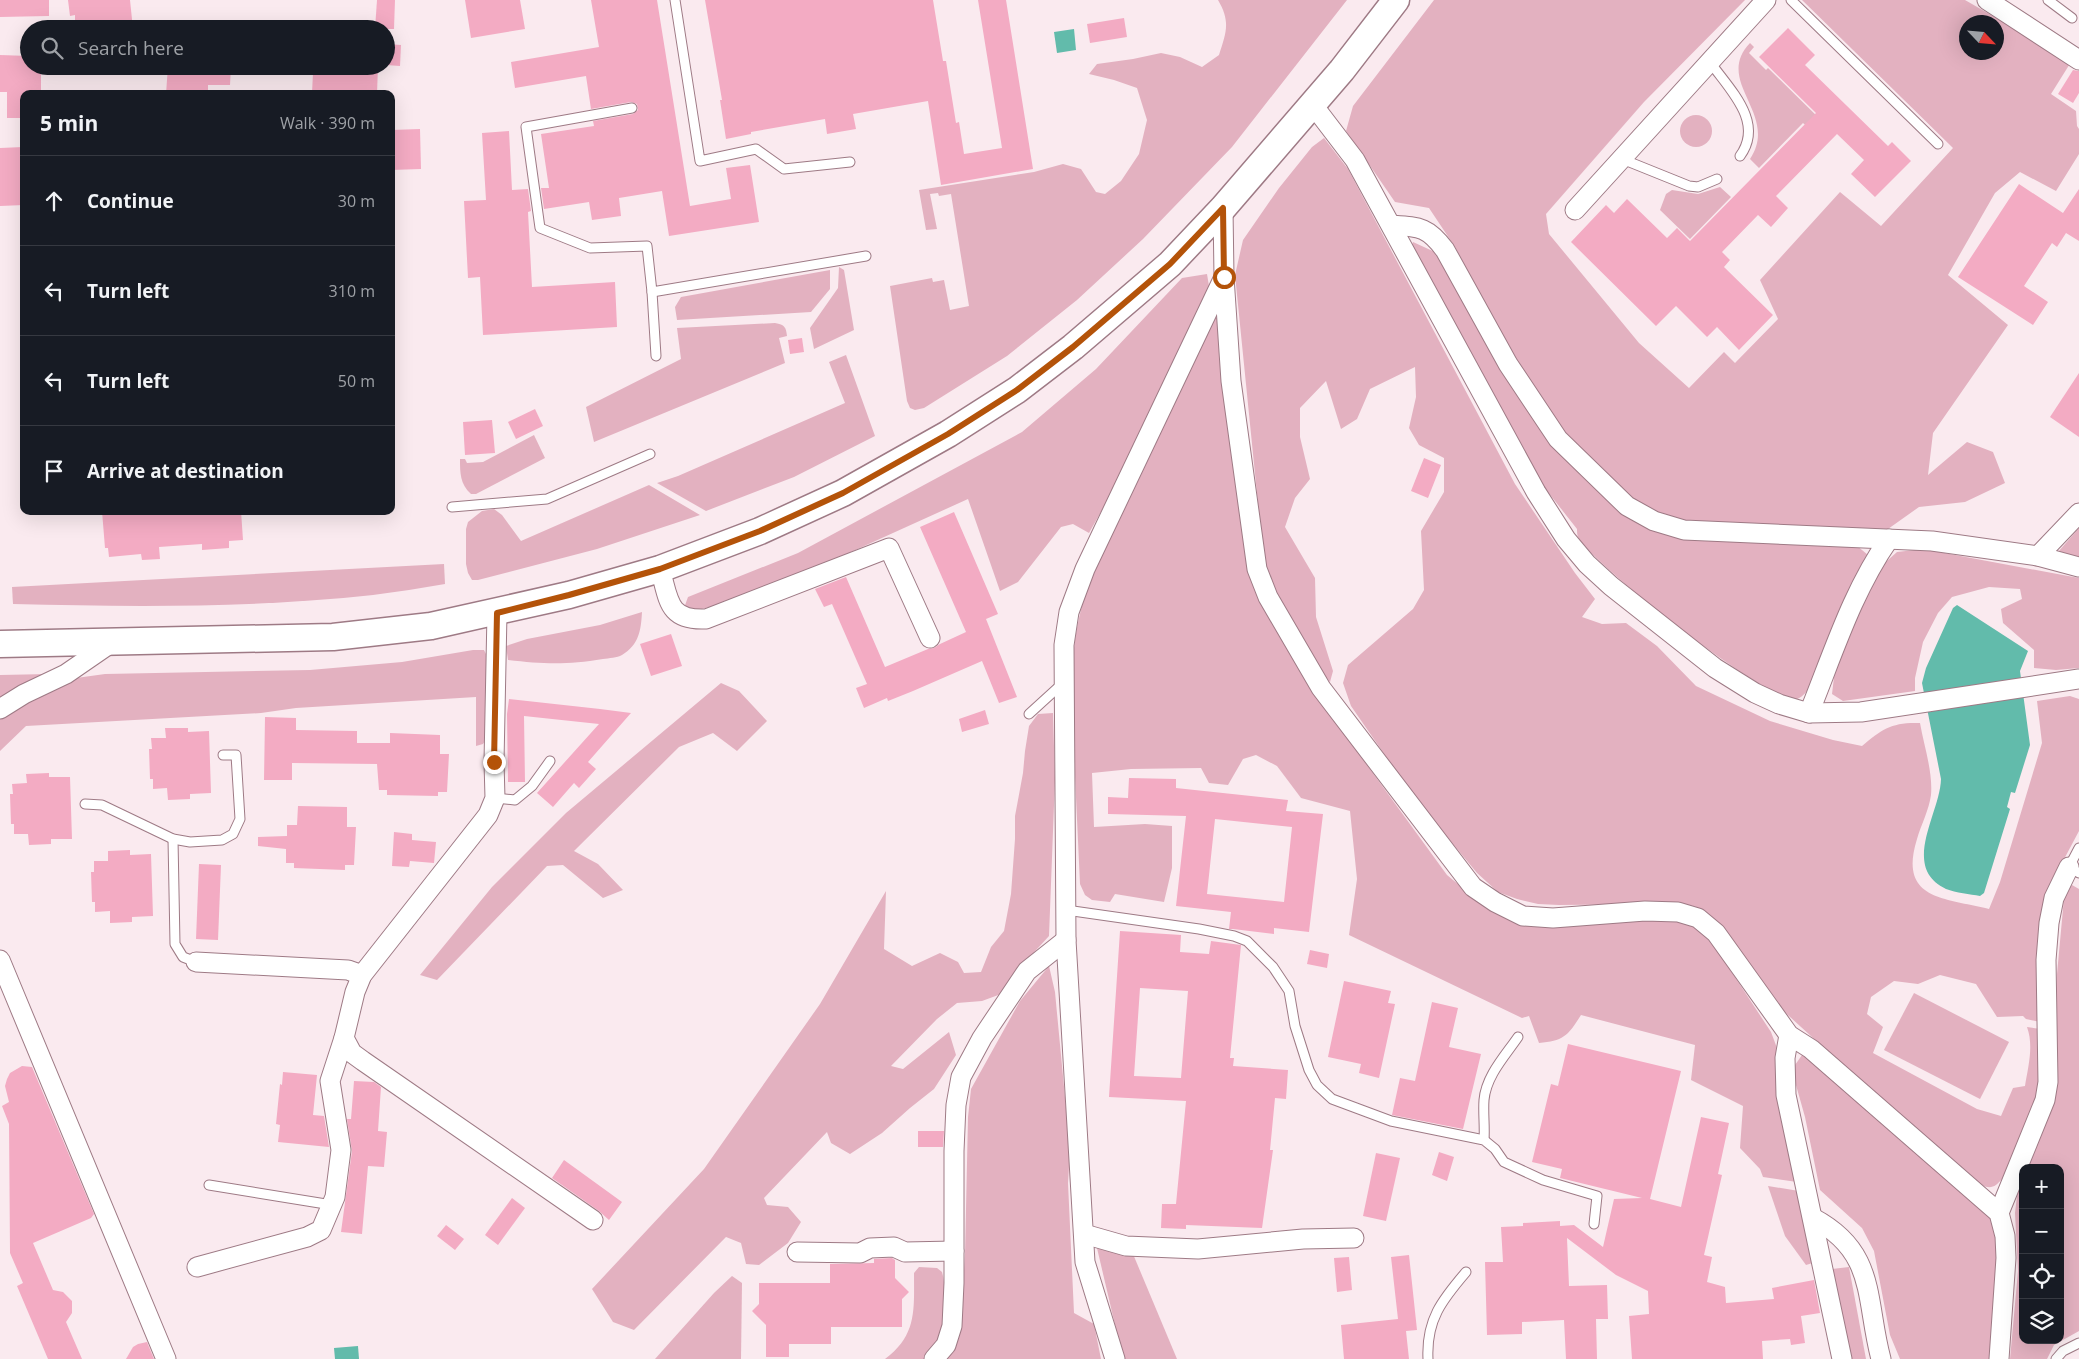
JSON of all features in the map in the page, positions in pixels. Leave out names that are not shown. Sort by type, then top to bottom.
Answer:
[{"type":"street","points":[[0,644],[111,643],[333,636],[432,626],[497,613],[569,595],[660,569],[760,531],[834,497],[948,434],[1017,390],[1073,347],[1170,264],[1223,208],[1313,105],[1396,0]]},
{"type":"street","points":[[1575,210],[1766,0]]},
{"type":"street","points":[[1987,0],[2079,60]]},
{"type":"street","points":[[1313,105],[1355,160],[1536,492],[1566,540],[1587,564],[1611,586],[1715,668],[1755,693],[1779,704],[1809,713],[1861,712],[2074,679]]},
{"type":"street","points":[[1223,208],[1224,277],[1230,381],[1257,570],[1268,597],[1321,688],[1473,886],[1495,902],[1524,916],[1553,918],[1645,911],[1678,912],[1698,918],[1716,933],[1789,1035],[1811,1049],[1999,1213],[2005,1236],[2006,1258],[1999,1359]]},
{"type":"street","points":[[1392,225],[1420,227],[1434,235],[1445,250],[1508,364],[1558,439],[1627,506],[1654,521],[1684,530],[1940,542],[2038,556],[2079,567]]},
{"type":"street","points":[[1115,1359],[1086,1262],[1084,1234],[1066,940],[1064,645],[1069,612],[1085,569],[1224,277]]},
{"type":"street","points":[[2038,556],[2079,513]]},
{"type":"street","points":[[1809,713],[1849,610],[1864,577],[1889,539]]},
{"type":"street","points":[[660,569],[672,606],[677,614],[694,620],[706,619],[888,548],[930,638]]},
{"type":"street","points":[[196,1268],[307,1237],[321,1230],[335,1197],[341,1150],[330,1081],[344,1038],[355,992],[362,975],[488,815],[496,798],[494,762],[497,613]]},
{"type":"street","points":[[0,709],[24,694],[66,674],[111,643]]},
{"type":"street","points":[[1999,1213],[2045,1100],[2048,1082],[2046,960],[2050,923],[2054,898],[2074,870]]},
{"type":"street","points":[[934,1359],[946,1345],[952,1326],[956,1105],[962,1077],[982,1038],[1027,971],[1066,940]]},
{"type":"street","points":[[0,960],[166,1359]]},
{"type":"street","points":[[196,962],[348,970],[362,975]]},
{"type":"street","points":[[1789,1035],[1785,1058],[1786,1095],[1842,1359]]},
{"type":"street","points":[[344,1038],[352,1053],[593,1220]]},
{"type":"street","points":[[1813,1218],[1832,1228],[1848,1244],[1861,1263],[1869,1289],[1882,1359]]},
{"type":"street","points":[[1084,1234],[1126,1246],[1198,1249],[1303,1239],[1354,1238]]},
{"type":"street","points":[[797,1252],[860,1253],[870,1248],[894,1247],[905,1252],[954,1251]]},
{"type":"lane","points":[[675,0],[700,161],[756,149],[784,168],[850,162]]},
{"type":"lane","points":[[1790,0],[1938,144]]},
{"type":"lane","points":[[2048,0],[2072,18]]},
{"type":"lane","points":[[1710,62],[1745,111],[1750,134],[1749,140],[1740,156]]},
{"type":"lane","points":[[632,108],[526,127],[540,228],[590,248],[647,246],[656,356]]},
{"type":"lane","points":[[1621,158],[1689,186],[1698,187],[1717,179]]},
{"type":"lane","points":[[652,292],[866,256]]},
{"type":"lane","points":[[452,508],[547,499],[650,454]]},
{"type":"lane","points":[[1029,714],[1063,683]]},
{"type":"lane","points":[[85,804],[102,806],[173,839],[190,842],[222,840],[233,834],[240,820],[236,755],[223,754]]},
{"type":"lane","points":[[496,798],[515,800],[532,786],[550,761]]},
{"type":"lane","points":[[173,839],[175,944],[183,957],[196,962]]},
{"type":"lane","points":[[2074,870],[2079,848]]},
{"type":"lane","points":[[1065,910],[1199,929],[1234,936],[1247,941],[1273,967],[1289,991],[1295,1026],[1309,1070],[1317,1085],[1332,1099],[1391,1121],[1484,1140],[1495,1149],[1504,1162],[1543,1180],[1597,1196],[1594,1224]]},
{"type":"lane","points":[[1484,1140],[1484,1099],[1489,1081],[1497,1065],[1518,1037]]},
{"type":"lane","points":[[209,1185],[332,1205]]},
{"type":"lane","points":[[1428,1359],[1427,1343],[1431,1325],[1443,1300],[1466,1272]]},
{"type":"lane","points":[[2056,1359],[2063,1351],[2079,1343]]},
{"type":"shaded area","points":[[1218,0],[1347,0],[1232,147],[1143,239],[1077,300],[1007,356],[924,408],[915,410],[910,408],[907,401],[890,286],[932,278],[933,282],[944,280],[950,310],[969,306],[951,194],[939,196],[938,193],[930,194],[937,229],[926,230],[919,190],[1034,172],[1063,164],[1081,169],[1096,192],[1105,194],[1121,181],[1139,154],[1147,120],[1137,88],[1089,74],[1097,64],[1161,53],[1180,57],[1202,67],[1219,55],[1225,34],[1225,15]]},
{"type":"shaded area","points":[[1434,0],[1745,0],[1644,102],[1546,214],[1549,234],[1639,343],[1689,388],[1724,352],[1735,363],[1778,319],[1760,280],[1840,192],[1881,226],[1953,148],[1802,0],[1965,0],[1991,15],[1959,15],[1959,60],[2004,60],[2004,19],[2071,62],[2051,94],[2076,111],[2079,129],[2079,154],[2056,191],[2020,172],[1995,193],[1948,275],[2008,325],[1933,433],[1928,475],[1967,442],[1993,452],[2005,483],[1965,502],[1919,507],[1888,529],[1684,522],[1658,515],[1633,502],[1565,436],[1512,356],[1455,247],[1429,208],[1395,202],[1346,131],[1353,106]]},
{"type":"shaded area","points":[[1074,29],[1076,50],[1057,53],[1054,32]]},
{"type":"shaded area","points":[[1750,43],[1754,47],[1749,53],[1766,70],[1768,68],[1826,125],[1816,135],[1803,123],[1759,168],[1750,159],[1757,143],[1757,127],[1739,71],[1741,57]]},
{"type":"shaded area","points":[[1696,115],[1708,119],[1712,131],[1708,143],[1696,147],[1684,143],[1680,131],[1684,119]]},
{"type":"shaded area","points":[[1324,138],[1348,169],[1515,484],[1575,573],[1595,599],[1582,617],[1602,624],[1626,623],[1657,646],[1696,686],[1770,721],[1833,740],[1862,746],[1882,731],[1895,725],[1920,723],[1929,768],[1931,795],[1917,839],[1913,859],[1914,874],[1920,885],[1929,893],[1956,902],[1989,909],[2000,882],[2042,743],[2037,701],[2070,696],[2079,699],[2079,831],[2046,893],[2040,1022],[2026,1019],[2023,1016],[1997,1017],[1976,984],[1940,975],[1918,984],[1894,981],[1871,997],[1867,1014],[1883,1027],[1873,1053],[1977,1109],[2001,1116],[2013,1088],[2025,1086],[2030,1049],[2027,1027],[2040,1029],[2039,1084],[2036,1098],[2002,1179],[1995,1185],[1988,1187],[1982,1185],[1846,1068],[1778,1006],[1724,928],[1706,912],[1694,906],[1674,904],[1538,904],[1498,892],[1477,873],[1414,797],[1351,706],[1343,683],[1348,665],[1413,609],[1424,590],[1421,531],[1444,492],[1444,458],[1419,445],[1409,428],[1416,397],[1415,367],[1370,389],[1357,419],[1341,429],[1326,381],[1300,408],[1300,437],[1310,479],[1295,498],[1285,527],[1315,578],[1316,617],[1333,671],[1330,682],[1310,657],[1269,584],[1263,553],[1235,275],[1243,240],[1279,188],[1312,147]]},
{"type":"shaded area","points":[[1720,187],[1731,197],[1690,239],[1660,210],[1666,194],[1672,190],[1698,194]]},
{"type":"shaded area","points":[[1413,242],[1437,253],[1501,367],[1653,527],[1856,545],[1868,555],[1811,686],[1803,695],[1797,699],[1781,695],[1720,658],[1647,602],[1590,552],[1578,537],[1577,529],[1544,487],[1411,247]]},
{"type":"shaded area","points":[[839,267],[844,270],[854,330],[814,349],[810,328],[838,288]]},
{"type":"shaded area","points":[[830,270],[830,289],[811,312],[677,320],[675,307],[681,297]]},
{"type":"shaded area","points":[[1207,274],[1210,292],[1089,533],[1073,524],[1061,527],[1018,582],[1000,591],[968,499],[840,557],[717,605],[694,611],[684,608],[688,597],[798,553],[1022,432],[1096,369],[1182,278]]},
{"type":"shaded area","points":[[1213,318],[1217,318],[1249,568],[1343,732],[1447,875],[1488,909],[1515,918],[1668,918],[1692,923],[1712,942],[1771,1032],[1777,1048],[1797,1182],[1763,1177],[1760,1169],[1740,1148],[1743,1106],[1691,1080],[1695,1045],[1581,1015],[1564,1036],[1554,1041],[1539,1043],[1529,1016],[1522,1018],[1349,935],[1357,879],[1350,811],[1301,798],[1277,766],[1256,755],[1243,759],[1228,785],[1209,783],[1201,768],[1131,769],[1092,773],[1094,827],[1145,824],[1172,826],[1172,868],[1164,902],[1115,894],[1110,902],[1092,900],[1085,895],[1080,884],[1072,709],[1072,668],[1077,627],[1089,584]]},
{"type":"shaded area","points":[[775,323],[783,326],[786,330],[787,336],[779,338],[785,363],[594,442],[586,407],[681,359],[677,328]]},
{"type":"shaded area","points":[[846,355],[875,436],[794,477],[706,511],[657,483],[678,476],[845,403],[829,362]]},
{"type":"shaded area","points":[[534,435],[545,458],[476,494],[471,494],[467,490],[461,478],[460,459],[465,459],[467,463],[483,462]]},
{"type":"shaded area","points":[[649,485],[700,515],[597,549],[478,580],[472,580],[468,573],[466,564],[466,529],[468,522],[482,511],[494,509],[502,515],[521,541]]},
{"type":"shaded area","points":[[2079,528],[2079,559],[2058,552]]},
{"type":"shaded area","points":[[1923,549],[2079,578],[2079,668],[2056,670],[2034,668],[2034,650],[2003,623],[2001,609],[2022,599],[2020,589],[1989,587],[1952,597],[1938,613],[1923,642],[1915,678],[1915,691],[1843,701],[1832,694],[1835,669],[1858,610],[1879,568],[1897,552]]},
{"type":"shaded area","points":[[444,564],[445,584],[382,594],[283,602],[193,606],[13,604],[12,587]]},
{"type":"shaded area","points":[[1957,605],[2028,651],[2020,671],[2030,745],[2015,793],[2011,792],[2007,807],[2010,809],[1984,893],[1980,896],[1946,889],[1933,879],[1926,867],[1924,854],[1941,779],[1922,683],[1926,668],[1953,608]]},
{"type":"shaded area","points":[[642,612],[640,631],[636,642],[628,651],[620,656],[566,663],[508,660],[506,646],[527,639],[600,625]]},
{"type":"shaded area","points":[[473,650],[484,650],[489,660],[486,739],[483,744],[476,746],[476,697],[296,708],[261,713],[26,726],[0,751],[0,714],[69,679],[105,674],[310,670],[402,662]]},
{"type":"shaded area","points":[[49,674],[0,699],[0,675]]},
{"type":"shaded area","points":[[721,683],[739,691],[767,721],[737,751],[713,733],[679,747],[574,851],[598,864],[623,890],[603,898],[563,865],[547,866],[437,980],[420,975],[492,887],[566,813]]},
{"type":"shaded area","points":[[1053,713],[1055,779],[1049,936],[1026,961],[1001,994],[982,1001],[957,1003],[937,1019],[891,1066],[903,1069],[949,1032],[956,1055],[934,1089],[882,1133],[850,1154],[831,1143],[827,1132],[764,1198],[767,1205],[788,1207],[801,1222],[788,1243],[759,1265],[746,1264],[741,1243],[726,1237],[634,1330],[613,1322],[592,1289],[704,1169],[820,1004],[886,891],[884,949],[912,966],[940,953],[958,962],[964,973],[981,972],[991,947],[1004,931],[1011,894],[1015,816],[1029,726],[1038,714]]},
{"type":"shaded area","points":[[2072,885],[2079,889],[2079,1331],[2064,1339],[2064,1164],[2027,1164],[2054,1079],[2057,974],[2064,898],[2067,889]]},
{"type":"shaded area","points":[[1049,966],[1055,992],[1070,1150],[1068,1183],[1074,1313],[1094,1324],[1101,1359],[943,1359],[960,1332],[965,1255],[968,1117],[971,1089],[1020,1001]]},
{"type":"shaded area","points":[[1914,993],[2009,1042],[1980,1099],[1884,1050]]},
{"type":"shaded area","points":[[1808,1054],[1987,1213],[1995,1227],[2000,1243],[1990,1359],[1900,1359],[1890,1335],[1874,1251],[1862,1228],[1820,1190],[1805,1117],[1794,1078],[1795,1065],[1802,1055]]},
{"type":"shaded area","points":[[1768,1186],[1799,1191],[1816,1262],[1806,1265],[1785,1236]]},
{"type":"shaded area","points":[[2019,1189],[2019,1344],[2056,1344],[2047,1359],[2010,1359],[2018,1271],[2015,1213]]},
{"type":"shaded area","points":[[1097,1248],[1133,1254],[1177,1359],[1123,1359]]},
{"type":"shaded area","points":[[919,1267],[937,1268],[942,1272],[945,1288],[945,1318],[941,1336],[926,1359],[885,1359],[903,1341],[912,1321],[914,1273]]},
{"type":"shaded area","points":[[1849,1267],[1866,1359],[1848,1359],[1832,1269]]},
{"type":"shaded area","points":[[732,1276],[742,1283],[741,1359],[655,1359],[714,1293]]},
{"type":"shaded area","points":[[358,1346],[359,1359],[335,1359],[334,1348]]},
{"type":"building","points":[[0,0],[49,0],[49,16],[0,17]]},
{"type":"building","points":[[68,0],[130,0],[132,20],[75,20],[75,15],[70,16]]},
{"type":"building","points":[[377,0],[395,0],[394,20],[376,20]]},
{"type":"building","points":[[465,0],[520,0],[525,29],[471,38]]},
{"type":"building","points":[[591,0],[657,0],[690,206],[731,199],[726,168],[750,165],[759,222],[669,236],[662,191],[619,198],[621,216],[592,220],[589,202],[544,209],[541,188],[549,188],[541,134],[594,126],[593,121],[633,114],[638,110],[637,104],[631,102],[591,109],[586,76],[515,88],[511,62],[599,47]]},
{"type":"building","points":[[705,0],[933,0],[943,61],[946,61],[956,123],[959,122],[964,154],[1002,148],[978,0],[1006,0],[1033,169],[941,185],[928,101],[853,114],[856,129],[827,134],[825,119],[751,132],[751,134],[726,139],[720,100],[722,100]]},
{"type":"building","points":[[1124,18],[1127,37],[1090,43],[1087,24]]},
{"type":"building","points":[[1788,28],[1815,55],[1805,65],[1888,146],[1892,142],[1911,161],[1875,197],[1851,174],[1864,160],[1837,134],[1776,196],[1788,208],[1771,227],[1758,215],[1722,252],[1730,260],[1724,267],[1773,315],[1739,350],[1717,327],[1707,337],[1676,306],[1656,326],[1571,242],[1606,205],[1614,213],[1627,199],[1667,238],[1677,228],[1690,241],[1816,113],[1759,57]]},
{"type":"building","points":[[395,45],[401,45],[400,66],[395,66]]},
{"type":"building","points":[[0,55],[20,56],[20,75],[41,75],[41,90],[20,90],[20,118],[7,118],[7,92],[0,92]]},
{"type":"building","points":[[2073,70],[2079,71],[2079,93],[2073,103],[2058,94]]},
{"type":"building","points":[[167,75],[231,75],[230,85],[208,85],[208,90],[166,90]]},
{"type":"building","points":[[313,75],[378,75],[377,90],[312,90]]},
{"type":"building","points":[[420,129],[421,169],[395,170],[395,130]]},
{"type":"building","points":[[509,131],[512,190],[528,189],[531,211],[528,212],[532,287],[615,282],[617,327],[483,335],[480,277],[468,278],[464,201],[486,200],[482,133]]},
{"type":"building","points":[[20,147],[20,205],[0,206],[0,148]]},
{"type":"building","points":[[2019,184],[2063,213],[2079,189],[2079,241],[2066,233],[2057,247],[2052,243],[2024,286],[2048,302],[2033,325],[1958,277]]},
{"type":"building","points":[[802,338],[804,352],[790,354],[788,340]]},
{"type":"building","points":[[2079,373],[2079,437],[2050,417]]},
{"type":"building","points":[[535,409],[543,426],[516,439],[508,422]]},
{"type":"building","points":[[492,420],[495,453],[465,455],[463,422]]},
{"type":"building","points":[[1424,458],[1441,465],[1428,498],[1411,491]]},
{"type":"building","points":[[954,512],[998,614],[986,619],[1017,697],[999,703],[982,661],[888,701],[887,698],[864,708],[856,688],[867,684],[832,604],[824,607],[815,589],[846,577],[885,667],[934,648],[966,632],[920,527]]},
{"type":"building","points":[[102,515],[241,515],[243,540],[229,541],[229,548],[202,550],[202,544],[159,547],[160,559],[142,560],[141,554],[109,557],[108,548],[105,548]]},
{"type":"building","points":[[671,634],[682,666],[651,676],[640,644]]},
{"type":"building","points":[[509,699],[631,713],[588,762],[596,769],[579,788],[574,783],[553,807],[537,793],[599,724],[524,716],[525,782],[508,782],[507,714]]},
{"type":"building","points":[[985,710],[989,724],[962,732],[959,719]]},
{"type":"building","points":[[265,717],[296,718],[296,730],[357,731],[357,743],[390,743],[390,733],[440,735],[440,754],[449,754],[447,792],[438,792],[438,796],[387,795],[387,790],[379,790],[377,764],[292,763],[292,780],[264,780]]},
{"type":"building","points":[[165,728],[188,728],[188,732],[209,731],[211,793],[190,794],[190,799],[168,800],[167,788],[153,789],[153,779],[150,779],[149,749],[152,749],[151,738],[166,738]]},
{"type":"building","points":[[49,773],[49,777],[70,777],[72,839],[51,839],[51,844],[29,845],[28,834],[14,834],[14,824],[11,824],[10,794],[13,794],[12,784],[27,783],[26,774]]},
{"type":"building","points":[[1129,778],[1176,779],[1176,788],[1288,800],[1286,811],[1323,814],[1309,932],[1274,928],[1274,934],[1229,929],[1231,912],[1176,906],[1186,816],[1108,814],[1108,797],[1128,798]],"holes":[[[1215,819],[1292,827],[1284,902],[1207,894]]]},
{"type":"building","points":[[298,806],[347,807],[347,827],[356,827],[354,865],[345,865],[345,870],[294,868],[294,863],[286,863],[286,849],[258,846],[258,837],[287,836],[287,825],[297,825]]},
{"type":"building","points":[[394,832],[412,834],[412,840],[436,842],[434,863],[410,861],[409,867],[392,866]]},
{"type":"building","points":[[130,850],[130,855],[151,854],[153,916],[132,917],[132,922],[110,923],[110,911],[95,912],[95,902],[92,902],[91,872],[94,872],[94,861],[108,861],[108,851]]},
{"type":"building","points":[[199,864],[221,865],[218,940],[196,939]]},
{"type":"building","points":[[1120,931],[1181,935],[1180,952],[1209,954],[1211,941],[1241,945],[1230,1058],[1234,1058],[1233,1066],[1288,1070],[1286,1099],[1275,1098],[1270,1150],[1273,1150],[1262,1228],[1186,1225],[1186,1229],[1161,1228],[1162,1204],[1176,1204],[1186,1101],[1109,1097]],"holes":[[[1140,988],[1188,991],[1181,1078],[1134,1076]]]},
{"type":"building","points":[[1310,950],[1329,954],[1327,968],[1307,964]]},
{"type":"building","points":[[1344,981],[1391,991],[1388,1003],[1395,1004],[1379,1078],[1359,1073],[1361,1064],[1328,1057]]},
{"type":"building","points":[[1432,1002],[1458,1008],[1449,1047],[1481,1054],[1463,1129],[1392,1115],[1400,1078],[1415,1081]]},
{"type":"building","points":[[1568,1044],[1681,1071],[1650,1199],[1681,1207],[1701,1117],[1729,1123],[1718,1174],[1722,1175],[1704,1255],[1712,1257],[1707,1282],[1725,1287],[1726,1303],[1774,1299],[1772,1288],[1814,1280],[1820,1313],[1801,1316],[1805,1343],[1791,1345],[1790,1339],[1762,1341],[1763,1359],[1632,1359],[1629,1316],[1649,1314],[1648,1291],[1616,1275],[1567,1238],[1569,1286],[1607,1285],[1608,1319],[1596,1319],[1597,1359],[1566,1359],[1564,1320],[1522,1322],[1522,1334],[1487,1335],[1485,1262],[1503,1262],[1501,1227],[1523,1226],[1523,1223],[1560,1221],[1560,1226],[1574,1225],[1603,1247],[1614,1199],[1642,1198],[1560,1178],[1562,1169],[1532,1162],[1551,1084],[1558,1086]]},
{"type":"building","points":[[22,1066],[32,1067],[94,1214],[91,1218],[33,1243],[53,1290],[63,1292],[72,1301],[72,1313],[66,1322],[82,1359],[48,1359],[17,1286],[23,1283],[10,1253],[9,1124],[2,1106],[9,1102],[5,1086],[10,1073]]},
{"type":"building","points":[[283,1072],[317,1075],[313,1115],[324,1116],[329,1147],[278,1142],[280,1125],[276,1124]]},
{"type":"building","points":[[354,1081],[374,1082],[381,1087],[378,1131],[387,1132],[384,1167],[368,1166],[362,1234],[341,1232],[352,1151],[347,1119],[351,1119]]},
{"type":"building","points":[[918,1131],[944,1131],[943,1147],[918,1147]]},
{"type":"building","points":[[1439,1152],[1454,1157],[1447,1181],[1432,1175]]},
{"type":"building","points":[[1376,1153],[1400,1158],[1386,1221],[1363,1216]]},
{"type":"building","points":[[564,1160],[622,1202],[609,1220],[552,1178]]},
{"type":"building","points":[[512,1198],[525,1208],[498,1245],[485,1235]]},
{"type":"building","points":[[446,1225],[464,1239],[455,1250],[437,1236]]},
{"type":"building","points":[[1409,1255],[1417,1330],[1406,1331],[1409,1359],[1344,1359],[1341,1325],[1398,1319],[1391,1257]]},
{"type":"building","points":[[1349,1257],[1352,1290],[1337,1292],[1334,1258]]},
{"type":"building","points":[[892,1258],[895,1260],[895,1278],[909,1292],[902,1299],[902,1327],[831,1327],[831,1344],[789,1344],[789,1357],[766,1357],[766,1325],[752,1311],[759,1304],[759,1283],[830,1283],[830,1264],[874,1263],[874,1259]]},
{"type":"building","points":[[147,1342],[154,1359],[126,1359],[133,1347]]},
{"type":"route","points":[[494,762],[497,613],[660,569],[760,531],[843,493],[948,434],[1017,390],[1073,347],[1170,264],[1223,208],[1224,277]]}]
